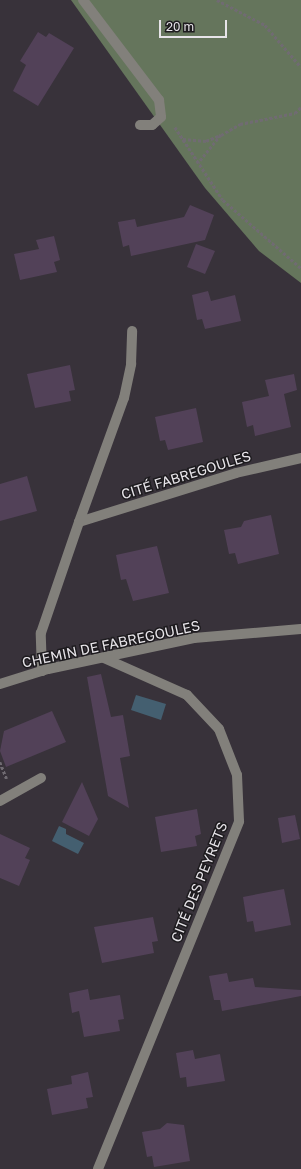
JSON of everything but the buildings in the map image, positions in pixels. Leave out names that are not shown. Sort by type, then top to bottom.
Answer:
[{"type":"street","points":[[83,0],[162,108],[156,122],[140,125]]},
{"type":"street","points":[[42,671],[41,633],[124,398],[131,364],[132,331]]},
{"type":"street","name":"CITÉ FABREGOULES","points":[[79,522],[236,473],[301,458]]},
{"type":"street","name":"CHEMIN DE FABREGOULES","points":[[0,684],[42,671],[194,638],[301,629]]},
{"type":"street","name":"CITÉ DES PEYRETS","points":[[98,1169],[239,821],[237,776],[219,729],[187,695],[104,658]]},
{"type":"street","points":[[0,801],[41,778]]},
{"type":"path","points":[[217,0],[265,25],[301,67]]},
{"type":"path","points":[[182,139],[206,141],[221,135],[240,124],[295,113],[301,107]]},
{"type":"path","points":[[162,108],[222,200],[301,268]]},
{"type":"path","points":[[198,164],[221,135]]},
{"type":"green space","points":[[71,0],[301,0],[301,283],[259,251],[205,188]]},
{"type":"water","points":[[136,695],[166,704],[161,720],[131,710]]},
{"type":"water","points":[[59,826],[66,829],[66,834],[84,843],[78,854],[52,841]]}]
